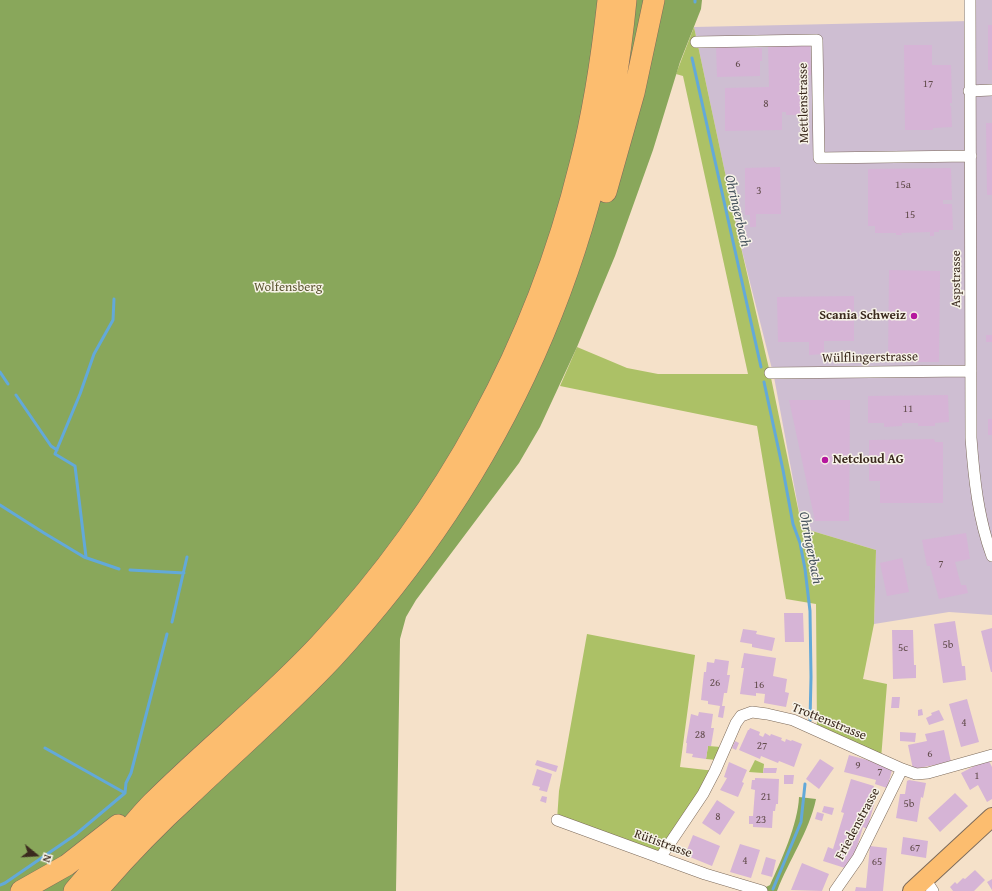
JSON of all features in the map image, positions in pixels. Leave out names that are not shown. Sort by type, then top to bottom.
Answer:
[{"type":"highway","points":[[74,891],[150,804],[279,686],[337,626],[406,539],[438,493],[467,446],[503,378],[528,321],[549,270],[566,217],[581,163],[591,116],[608,0]]},
{"type":"highway","points":[[546,329],[576,249],[599,167],[616,85],[626,0]]},
{"type":"highway","points":[[97,891],[169,814],[312,680],[351,638],[392,590],[438,527],[472,473],[510,405],[546,329],[577,275],[604,200],[634,93],[654,0]]},
{"type":"highway","points":[[21,891],[67,865],[116,826],[150,804]]},
{"type":"main road","points":[[912,891],[929,885],[992,817]]},
{"type":"street","name":"Aspstrasse","points":[[970,0],[969,91],[971,156],[971,438],[976,489],[982,524],[992,556]]},
{"type":"street","name":"Mettlenstrasse","points":[[696,42],[817,40],[819,158],[971,156]]},
{"type":"street","points":[[969,91],[992,90]]},
{"type":"street","name":"Wülflingerstrasse","points":[[770,373],[971,371]]},
{"type":"street","name":"Trottenstrasse","points":[[660,858],[703,794],[736,723],[741,716],[752,712],[793,720],[916,774],[928,773],[992,755]]},
{"type":"street","name":"Friedenstrasse","points":[[835,891],[858,858],[902,769]]},
{"type":"street","name":"Rütistrasse","points":[[557,820],[705,874],[762,891]]},
{"type":"shaded area","points":[[970,0],[992,0],[992,615],[949,612],[874,624],[876,550],[802,528],[774,377],[740,243],[694,27],[970,21]]},
{"type":"green space","name":"Wolfensberg","points":[[0,0],[702,0],[701,9],[680,62],[653,150],[615,256],[577,347],[540,427],[519,463],[416,600],[406,617],[400,639],[396,891],[0,891]]},
{"type":"green space","points":[[694,27],[740,243],[770,373],[802,528],[876,550],[874,624],[863,679],[887,684],[881,759],[817,730],[816,604],[786,599],[757,426],[560,386],[577,347],[627,368],[658,374],[748,374],[683,76],[676,74]]},
{"type":"green space","points":[[587,634],[695,655],[680,767],[715,771],[660,858],[557,820],[559,791]]},
{"type":"green space","points":[[708,746],[721,747],[717,760],[706,759]]},
{"type":"green space","points":[[755,760],[764,764],[763,773],[749,772]]},
{"type":"green space","points":[[799,797],[816,799],[809,823],[777,891],[758,891],[770,885],[779,865],[796,819]]},
{"type":"building","points":[[988,25],[992,25],[992,70],[988,70]]},
{"type":"building","points":[[768,43],[810,43],[811,75],[802,75],[802,93],[808,93],[808,115],[786,115],[786,112],[782,112],[782,130],[725,131],[725,88],[769,87]]},
{"type":"building","points":[[904,45],[932,45],[932,65],[951,65],[952,103],[950,103],[950,106],[952,127],[933,128],[933,130],[905,130]]},
{"type":"building","points":[[716,46],[728,46],[728,48],[762,48],[760,76],[717,77]]},
{"type":"building","points":[[986,123],[992,123],[992,195],[987,195]]},
{"type":"building","points":[[780,167],[781,214],[756,214],[756,227],[750,227],[750,215],[745,215],[745,168]]},
{"type":"building","points":[[951,168],[952,200],[943,200],[943,204],[952,204],[953,230],[939,230],[939,232],[934,232],[934,236],[930,236],[930,232],[901,233],[902,235],[896,235],[896,233],[875,233],[875,226],[868,226],[868,169]]},
{"type":"building","name":"Scania Schweiz","points":[[889,270],[940,271],[939,362],[888,362]]},
{"type":"building","points":[[854,296],[854,341],[824,341],[824,354],[809,355],[809,342],[778,342],[777,297]]},
{"type":"building","points":[[986,335],[992,335],[992,342],[986,342]]},
{"type":"building","points":[[948,395],[949,422],[935,423],[935,426],[918,426],[918,423],[902,423],[902,426],[884,427],[884,423],[868,423],[868,396]]},
{"type":"building","name":"Netcloud AG","points":[[789,400],[850,400],[849,521],[815,521]]},
{"type":"building","points":[[988,419],[992,419],[992,435],[988,435]]},
{"type":"building","points":[[934,439],[935,442],[943,442],[943,503],[880,503],[880,481],[869,481],[869,440]]},
{"type":"building","points":[[966,533],[970,559],[955,562],[961,585],[966,585],[968,593],[939,599],[930,566],[927,566],[922,540]]},
{"type":"building","points":[[902,558],[909,592],[887,596],[880,563]]},
{"type":"building","points":[[784,613],[803,613],[804,642],[785,642]]},
{"type":"building","points":[[955,621],[962,666],[965,666],[966,680],[943,683],[934,624]]},
{"type":"building","points":[[992,628],[992,672],[991,672],[981,631]]},
{"type":"building","points":[[743,629],[757,631],[756,634],[775,638],[772,651],[752,647],[752,644],[740,642]]},
{"type":"building","points":[[892,630],[913,630],[916,678],[893,679]]},
{"type":"building","points":[[744,653],[776,658],[773,676],[787,679],[785,692],[789,693],[786,707],[764,703],[765,694],[756,693],[756,696],[740,694],[744,668],[741,668]]},
{"type":"building","points":[[715,659],[729,661],[727,675],[730,675],[727,693],[724,693],[722,706],[725,706],[723,718],[718,717],[720,706],[708,704],[708,701],[701,700],[704,672],[706,672],[707,662],[714,663]]},
{"type":"building","points":[[892,697],[900,697],[899,708],[891,708]]},
{"type":"building","points":[[967,699],[979,742],[961,747],[949,704]]},
{"type":"building","points":[[922,709],[923,715],[918,716],[918,710]]},
{"type":"building","points":[[939,710],[944,720],[929,725],[926,718],[932,715],[931,713]]},
{"type":"building","points":[[699,712],[713,714],[711,728],[714,728],[711,746],[708,746],[706,759],[692,757],[693,754],[686,753],[686,743],[691,714],[698,716]]},
{"type":"building","points":[[750,728],[760,732],[759,735],[763,737],[765,733],[770,736],[771,734],[782,738],[781,740],[785,742],[786,739],[802,744],[794,767],[779,761],[778,763],[761,756],[760,759],[739,750]]},
{"type":"building","points":[[944,730],[951,762],[913,769],[908,745],[927,741],[925,734]]},
{"type":"building","points":[[900,732],[916,733],[915,742],[900,741]]},
{"type":"building","points":[[735,741],[739,743],[736,750],[732,748]]},
{"type":"building","points":[[849,755],[893,767],[887,788],[875,784],[876,780],[844,772]]},
{"type":"building","points":[[820,759],[834,768],[819,789],[806,779]]},
{"type":"building","points":[[988,759],[992,767],[992,799],[987,802],[978,785],[970,790],[961,773]]},
{"type":"building","points":[[537,760],[558,766],[556,772],[535,765]]},
{"type":"building","points":[[729,762],[747,770],[742,782],[744,783],[738,797],[720,790],[727,778],[724,777]]},
{"type":"building","points":[[764,768],[777,768],[776,773],[763,773]]},
{"type":"building","points":[[537,769],[552,774],[547,792],[539,790],[540,787],[532,785]]},
{"type":"building","points":[[784,775],[794,775],[793,784],[784,784]]},
{"type":"building","points":[[755,778],[779,779],[778,804],[776,804],[775,811],[773,811],[772,828],[753,827],[753,824],[749,824],[749,816],[753,816],[755,790],[751,789],[752,780],[755,780]]},
{"type":"building","points":[[851,779],[874,786],[870,799],[875,801],[867,829],[863,827],[854,857],[848,869],[823,861],[828,847],[833,849],[844,813],[841,812]]},
{"type":"building","points":[[909,780],[926,783],[923,798],[921,797],[917,822],[896,818],[900,794],[905,794],[907,781]]},
{"type":"building","points":[[955,793],[968,806],[940,832],[928,818]]},
{"type":"building","points":[[542,796],[547,797],[546,803],[540,801]]},
{"type":"building","points":[[717,800],[735,812],[720,835],[702,823]]},
{"type":"building","points":[[824,806],[834,808],[832,815],[822,812]]},
{"type":"building","points":[[817,812],[824,814],[822,821],[815,819]]},
{"type":"building","points":[[693,835],[720,846],[712,866],[685,855]]},
{"type":"building","points":[[903,837],[928,841],[926,858],[901,854]]},
{"type":"building","points":[[740,844],[760,850],[751,878],[730,872]]},
{"type":"building","points":[[870,846],[887,848],[883,891],[855,891],[856,887],[866,888]]},
{"type":"building","points":[[766,857],[776,860],[772,877],[761,874]]},
{"type":"building","points":[[802,863],[829,874],[822,891],[791,890]]},
{"type":"building","points":[[975,870],[985,880],[974,891],[953,891],[950,887],[955,882],[957,884]]},
{"type":"building","points":[[992,879],[992,890],[987,882]]},
{"type":"waterway","name":"Ohringerbach","points":[[692,58],[761,367]]},
{"type":"waterway","points":[[86,557],[75,466],[55,454],[80,394],[94,354],[113,320],[114,299]]},
{"type":"waterway","points":[[0,372],[8,384]]},
{"type":"waterway","name":"Ohringerbach","points":[[764,382],[793,524],[800,543],[805,569],[810,611],[810,721]]},
{"type":"waterway","points":[[16,395],[51,446],[57,450]]},
{"type":"waterway","points":[[0,505],[84,557],[119,569]]},
{"type":"waterway","points":[[172,622],[187,557]]},
{"type":"waterway","points":[[130,570],[184,573]]},
{"type":"waterway","points":[[125,793],[126,783],[131,773],[167,634]]},
{"type":"waterway","points":[[0,885],[75,835],[125,793],[45,748]]},
{"type":"waterway","name":"Ohringerbach","points":[[773,889],[801,822],[805,784]]},
{"type":"place","name":"Scania Schweiz","points":[[914,316]]},
{"type":"place","name":"Netcloud AG","points":[[825,460]]}]
